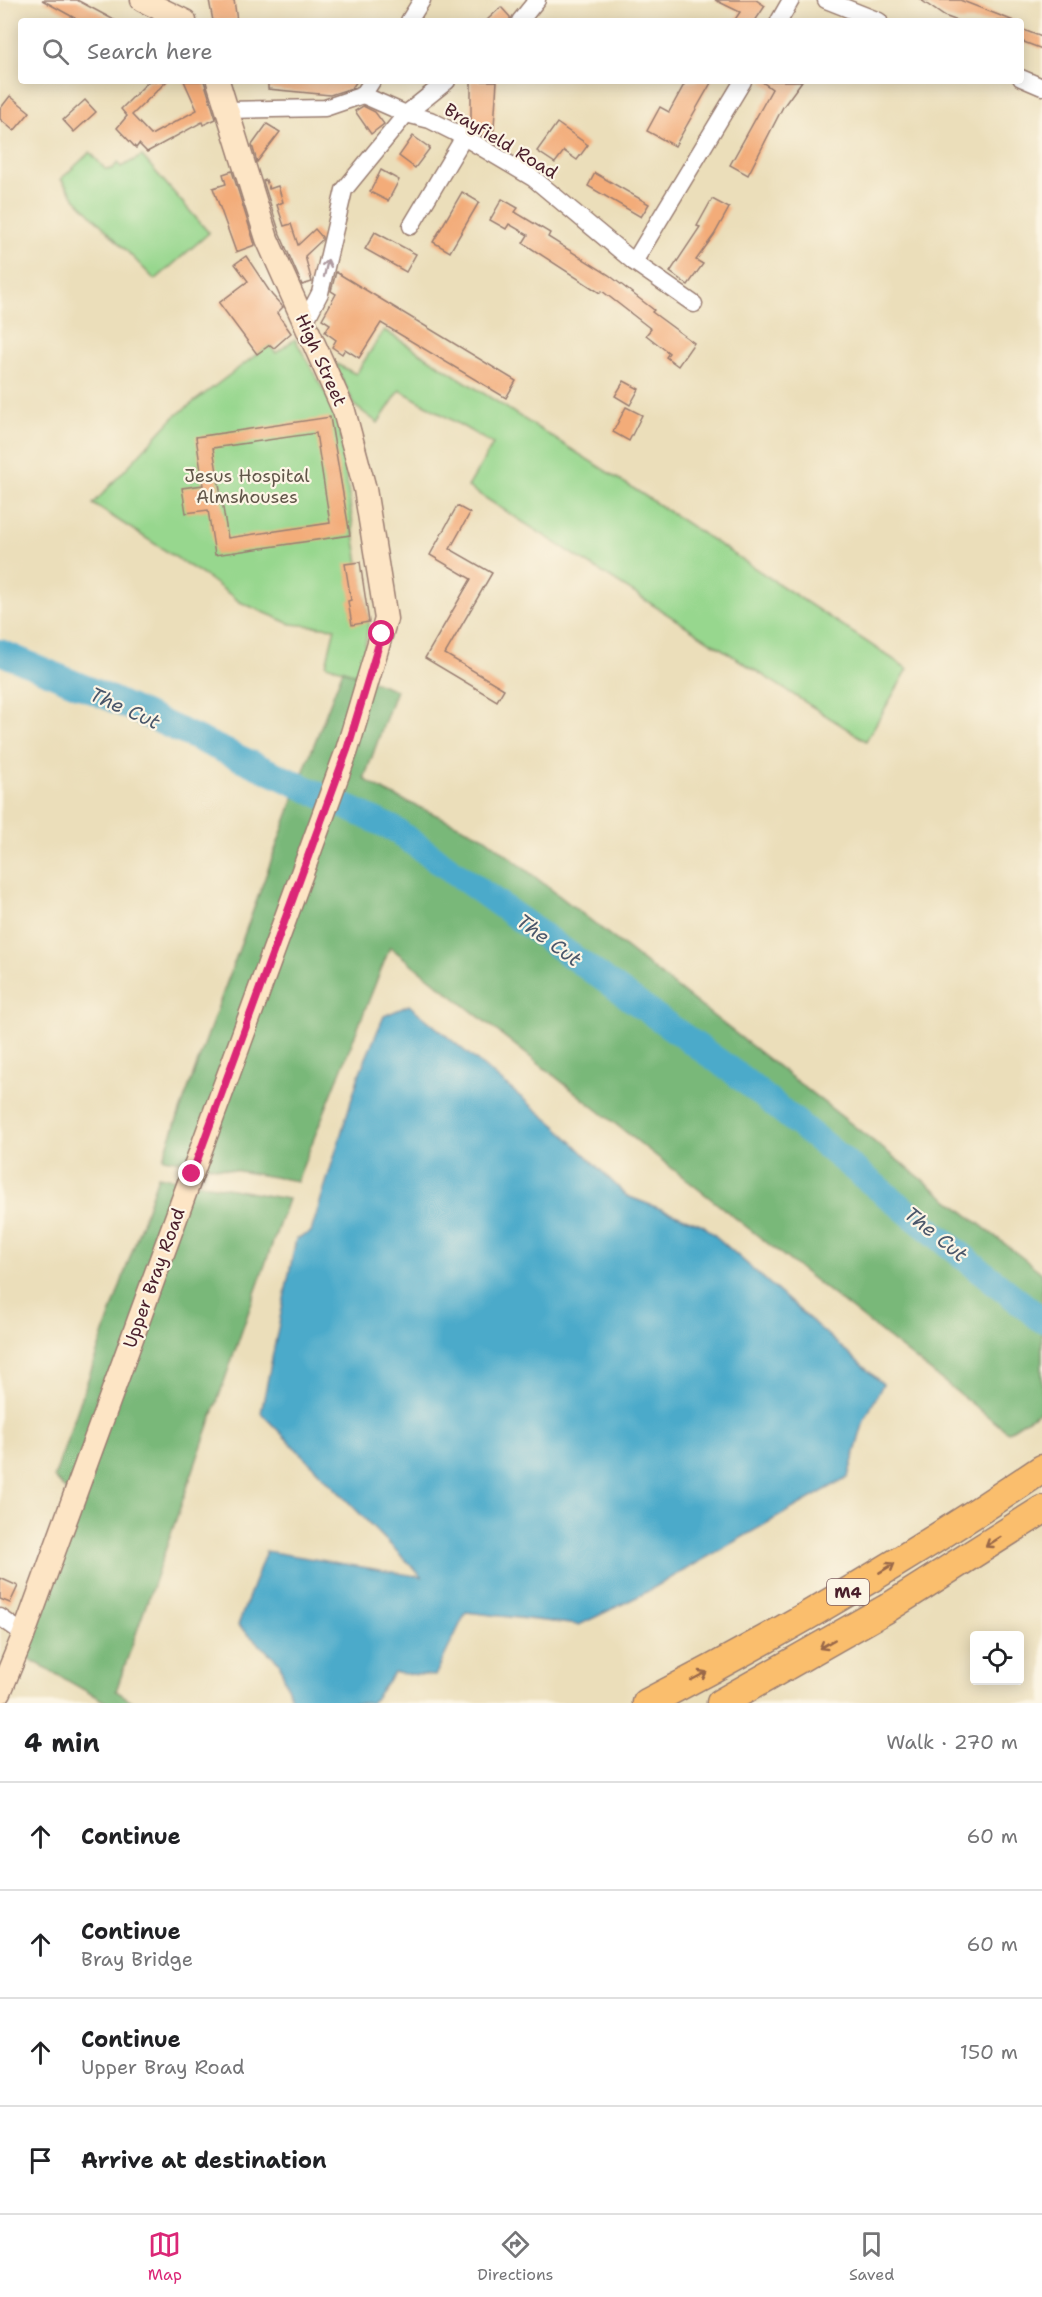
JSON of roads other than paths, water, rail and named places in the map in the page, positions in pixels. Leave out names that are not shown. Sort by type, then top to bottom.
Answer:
[{"type":"highway","name":"M4","points":[[647,1703],[830,1603],[930,1542],[1042,1469]]},
{"type":"highway","name":"M4","points":[[721,1703],[846,1633],[1042,1510]]},
{"type":"main road","points":[[142,0],[179,18]]},
{"type":"main road","name":"High Street","points":[[219,84],[267,239],[345,411],[365,489],[386,619]]},
{"type":"main road","name":"Upper Bray Road","points":[[0,1692],[24,1634],[347,750],[386,619]]},
{"type":"street","points":[[411,18],[422,0]]},
{"type":"street","points":[[522,18],[537,0]]},
{"type":"street","points":[[781,18],[791,0]]},
{"type":"street","points":[[826,0],[871,18]]},
{"type":"street","points":[[1024,79],[1042,87]]},
{"type":"street","points":[[305,322],[321,293],[344,190],[406,114],[443,84]]},
{"type":"street","points":[[634,262],[741,84]]},
{"type":"street","points":[[226,110],[325,108],[368,88]]},
{"type":"street","name":"Brayfield Road","points":[[368,88],[406,114],[430,120],[464,137],[533,178],[634,262],[694,304]]},
{"type":"street","points":[[411,226],[464,137]]},
{"type":"street","points":[[0,1617],[24,1634]]},
{"type":"water","points":[[409,1005],[556,1126],[627,1196],[703,1225],[883,1384],[864,1421],[848,1477],[641,1595],[579,1625],[466,1612],[435,1676],[394,1673],[371,1703],[298,1703],[291,1698],[279,1662],[238,1625],[266,1551],[422,1577],[261,1413],[296,1239],[311,1232],[360,1072],[384,1016]]},
{"type":"waterway","name":"The Cut","points":[[0,652],[107,697],[394,829],[735,1073],[1042,1320]]},
{"type":"park label","name":"Jesus Hospital Almshouses","points":[[247,486]]}]
